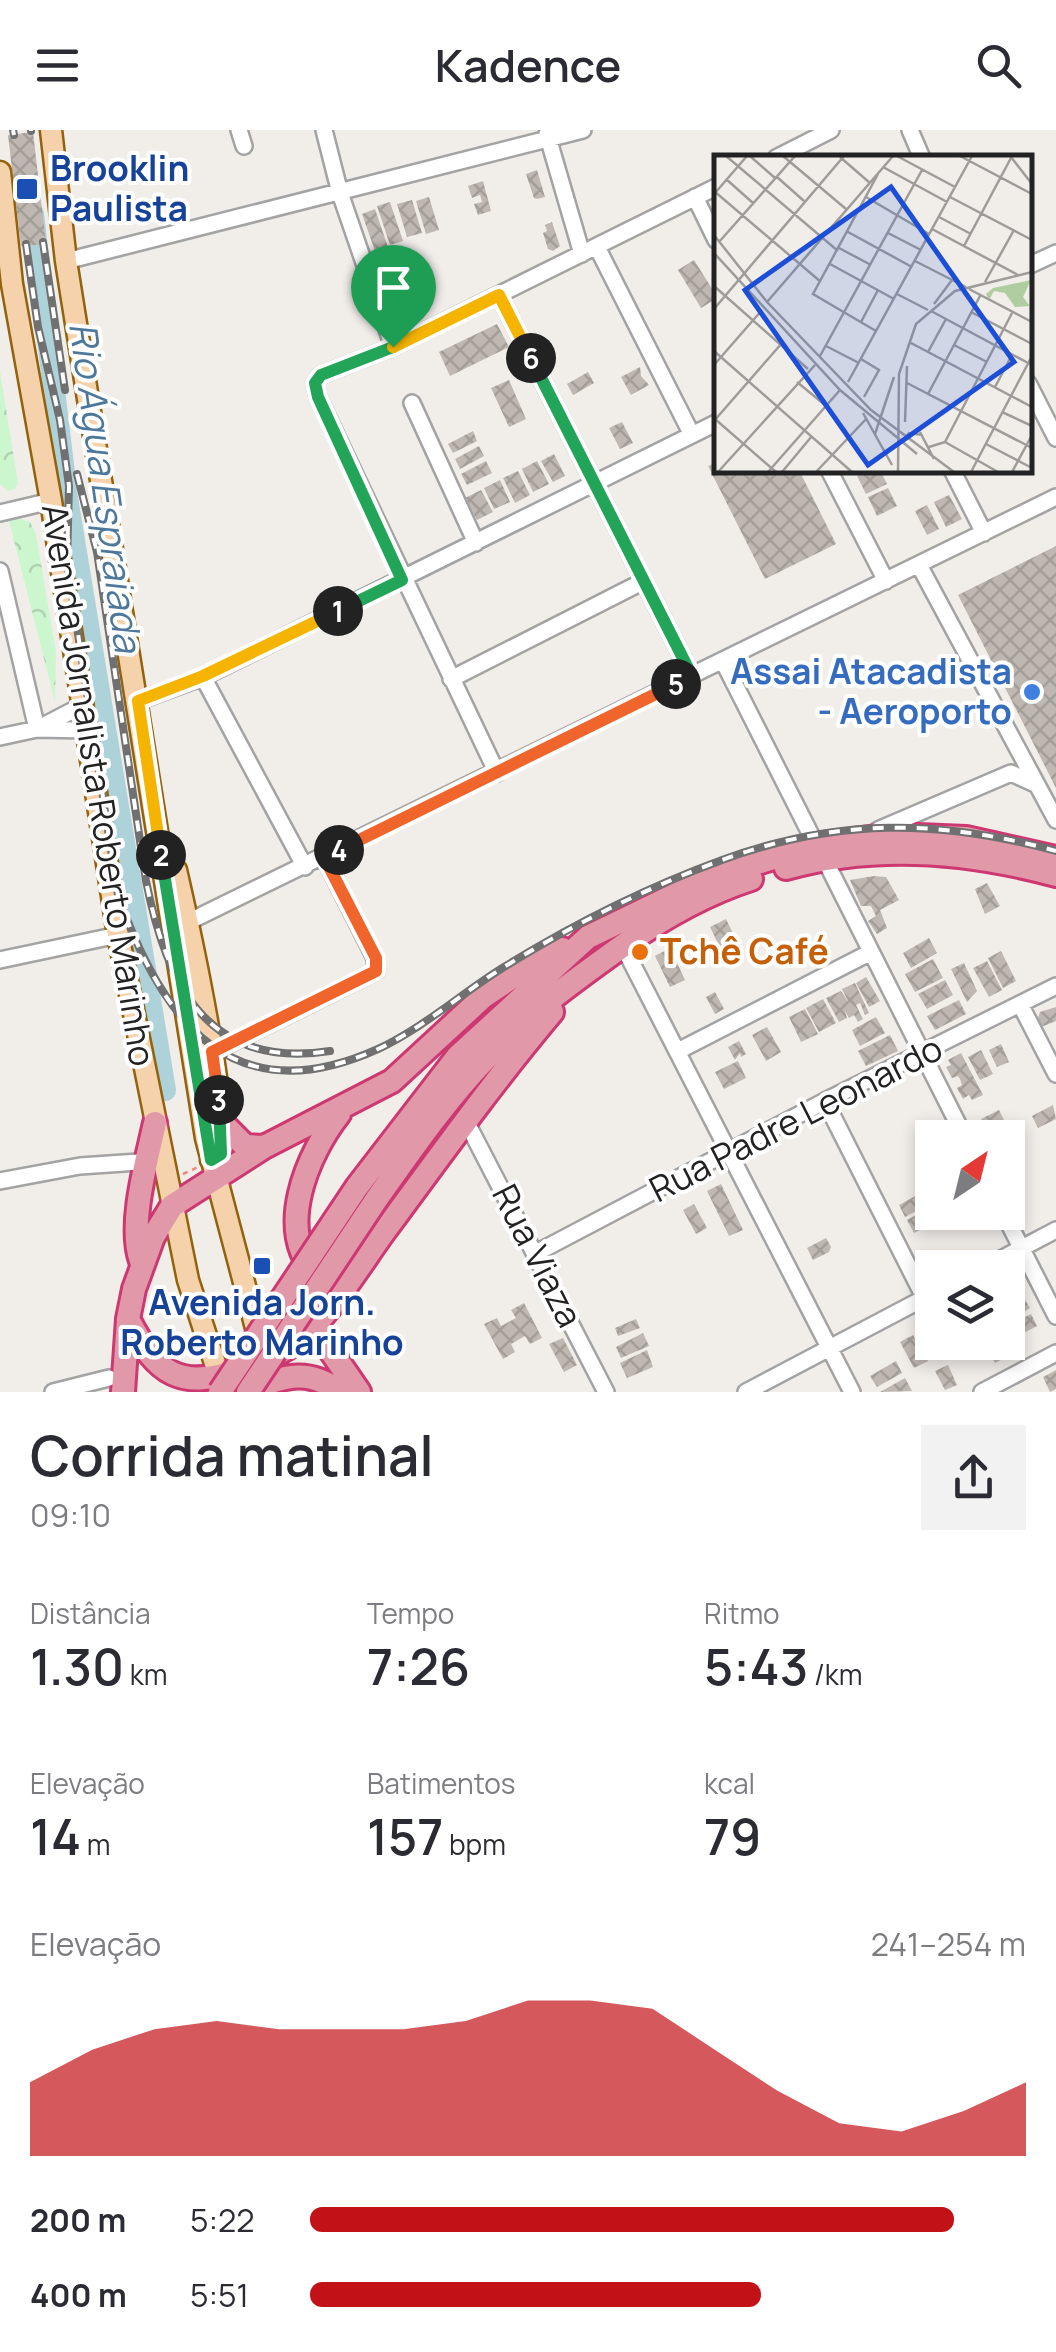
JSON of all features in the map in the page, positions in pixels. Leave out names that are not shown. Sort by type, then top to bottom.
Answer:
[{"type":"highway","points":[[116,1385],[142,1264],[172,1206],[213,1169],[392,1082],[472,1006],[503,983],[714,876],[820,852],[860,838],[966,838],[1056,858]]},
{"type":"highway","points":[[221,1387],[367,1193],[471,1074],[508,1036],[578,977],[674,912],[820,852],[944,854],[1004,862],[1056,875]]},
{"type":"highway","points":[[245,1392],[367,1193],[458,1056],[588,937]]},
{"type":"highway","points":[[245,1392],[270,1378],[313,1325],[578,977]]},
{"type":"highway","points":[[344,1108],[311,1155],[298,1210],[298,1238],[303,1257],[314,1272],[329,1283],[348,1281]]},
{"type":"highway","points":[[142,1264],[136,1248],[137,1235],[155,1161],[155,1123]]},
{"type":"highway","points":[[222,1124],[245,1146],[264,1147]]},
{"type":"highway","points":[[128,1319],[143,1348],[160,1367],[179,1377],[221,1387],[308,1376],[340,1392]]},
{"type":"highway","points":[[313,1325],[359,1392]]},
{"type":"main road","name":"Avenida Jornalista Roberto Marinho","points":[[51,130],[66,261],[213,1169],[270,1378]]},
{"type":"main road","name":"Avenida Jornalista Roberto Marinho","points":[[0,172],[6,285],[51,500],[118,935],[155,1123]]},
{"type":"main road","points":[[149,784],[164,804],[212,1052],[222,1124],[221,1154],[213,1169]]},
{"type":"main road","points":[[155,1161],[172,1206],[188,1280],[221,1387]]},
{"type":"street","points":[[324,130],[340,193],[393,347]]},
{"type":"street","points":[[66,261],[340,193],[547,135],[583,130]]},
{"type":"street","points":[[782,155],[831,130]]},
{"type":"street","points":[[910,130],[921,155]]},
{"type":"street","points":[[547,135],[589,250],[692,435]]},
{"type":"street","points":[[496,773],[402,580],[315,383],[321,375],[393,347],[714,188]]},
{"type":"street","points":[[695,198],[714,236]]},
{"type":"street","points":[[1031,264],[1056,252]]},
{"type":"street","points":[[499,295],[692,676]]},
{"type":"street","points":[[1031,389],[1056,438]]},
{"type":"street","points":[[412,403],[476,543]]},
{"type":"street","points":[[138,701],[203,676],[714,424]]},
{"type":"street","points":[[831,472],[886,581]]},
{"type":"street","points":[[953,472],[984,534]]},
{"type":"street","points":[[188,922],[1056,497]]},
{"type":"street","points":[[0,513],[51,500]]},
{"type":"street","points":[[919,565],[1056,820]]},
{"type":"street","points":[[0,572],[37,729]]},
{"type":"street","points":[[452,678],[642,582]]},
{"type":"street","points":[[722,661],[957,1120]]},
{"type":"street","points":[[203,676],[306,867]]},
{"type":"street","points":[[37,729],[83,705]]},
{"type":"street","points":[[0,736],[37,729],[87,730]]},
{"type":"street","points":[[1011,773],[1017,748]]},
{"type":"street","points":[[860,838],[1011,773],[1037,785]]},
{"type":"street","points":[[212,1052],[376,971],[376,958],[324,857]]},
{"type":"street","points":[[0,960],[118,935]]},
{"type":"street","points":[[623,946],[852,1392]]},
{"type":"street","points":[[678,1051],[871,952]]},
{"type":"street","name":"Rua Padre Leonardo","points":[[536,1253],[825,1101],[1056,986]]},
{"type":"street","points":[[1020,1004],[1056,1074]]},
{"type":"street","points":[[825,1101],[915,1270]]},
{"type":"street","name":"Rua Viaza","points":[[466,1121],[606,1392]]},
{"type":"street","points":[[0,1181],[80,1166],[155,1161]]},
{"type":"street","points":[[1012,1230],[1056,1316]]},
{"type":"street","points":[[1021,1249],[1056,1230]]},
{"type":"street","points":[[746,1392],[915,1303]]},
{"type":"street","points":[[982,1392],[1056,1353]]},
{"type":"street","points":[[54,1392],[116,1385]]},
{"type":"green space","points":[[0,371],[18,483],[8,491],[0,484]]},
{"type":"green space","points":[[17,518],[30,522],[36,534],[56,652],[55,702],[9,521]]},
{"type":"building","name":"Brooklin Paulista","points":[[33,132],[46,244],[21,246],[8,135]]},
{"type":"building","points":[[537,170],[545,197],[537,199],[526,174]]},
{"type":"building","points":[[483,181],[491,211],[478,215],[474,204],[482,202],[480,195],[472,198],[468,186]]},
{"type":"building","points":[[429,197],[439,230],[426,234],[416,201]]},
{"type":"building","points":[[412,200],[422,233],[407,237],[397,204]]},
{"type":"building","points":[[390,202],[403,241],[390,245],[377,206]]},
{"type":"building","points":[[375,209],[390,253],[377,257],[362,214]]},
{"type":"building","points":[[552,222],[560,246],[553,251],[548,249],[543,233],[547,231],[545,225]]},
{"type":"building","points":[[694,260],[714,292],[714,300],[701,308],[678,270]]},
{"type":"building","points":[[497,324],[509,347],[450,376],[439,352]]},
{"type":"building","points":[[640,367],[641,376],[649,385],[631,395],[621,377]]},
{"type":"building","points":[[588,372],[594,383],[573,395],[567,384]]},
{"type":"building","points":[[509,380],[526,419],[509,427],[491,388]]},
{"type":"building","points":[[622,422],[633,443],[620,449],[609,428]]},
{"type":"building","points":[[473,431],[477,441],[453,453],[448,444]]},
{"type":"building","points":[[479,446],[484,456],[460,469],[455,459]]},
{"type":"building","points":[[554,454],[565,476],[553,482],[541,461]]},
{"type":"building","points":[[486,461],[492,473],[467,485],[461,474]]},
{"type":"building","points":[[537,461],[549,484],[533,492],[522,469]]},
{"type":"building","points":[[714,464],[714,472],[800,472],[836,544],[765,579],[708,466]]},
{"type":"building","points":[[518,471],[530,495],[515,503],[503,478]]},
{"type":"building","points":[[881,472],[887,484],[866,494],[857,476]]},
{"type":"building","points":[[500,480],[510,502],[494,509],[484,488]]},
{"type":"building","points":[[888,488],[897,506],[877,516],[868,497]]},
{"type":"building","points":[[481,490],[493,512],[477,520],[465,498]]},
{"type":"building","points":[[949,495],[962,519],[946,527],[934,502]]},
{"type":"building","points":[[927,505],[939,529],[927,535],[915,511]]},
{"type":"building","name":"Assai Atacadista - Aeroporto","points":[[1056,546],[1056,788],[958,595]]},
{"type":"building","points":[[886,877],[899,900],[880,910],[887,928],[877,934],[868,921],[876,916],[871,906],[861,906],[850,880]]},
{"type":"building","points":[[987,883],[1000,906],[985,914],[975,889]]},
{"type":"building","points":[[726,919],[741,950],[725,958],[710,927]]},
{"type":"building","points":[[929,938],[937,953],[911,968],[903,953]]},
{"type":"building","points":[[670,948],[685,980],[670,987],[655,956]]},
{"type":"building","points":[[1001,951],[1016,981],[1003,988],[988,958]]},
{"type":"building","points":[[933,959],[943,978],[915,992],[905,974]]},
{"type":"building","points":[[987,961],[1002,990],[989,997],[973,968]]},
{"type":"building","points":[[964,963],[977,991],[967,1002],[951,969]]},
{"type":"building","points":[[866,977],[880,1001],[869,1007],[856,983]]},
{"type":"building","points":[[945,980],[953,995],[927,1009],[918,994]]},
{"type":"building","points":[[855,983],[869,1013],[865,1015],[860,1003],[856,1005],[863,1019],[858,1022],[854,1015],[849,1018],[845,1011],[847,1018],[839,1022],[826,998],[841,991],[849,1003],[842,989]]},
{"type":"building","points":[[715,992],[724,1009],[715,1014],[706,997]]},
{"type":"building","points":[[823,999],[836,1023],[819,1032],[806,1008]]},
{"type":"building","points":[[959,1000],[966,1014],[935,1030],[927,1016]]},
{"type":"building","points":[[1056,1007],[1056,1021],[1041,1027],[1040,1012]]},
{"type":"building","points":[[805,1009],[818,1034],[801,1042],[789,1017]]},
{"type":"building","points":[[876,1017],[885,1033],[860,1046],[852,1030]]},
{"type":"building","points":[[767,1027],[781,1052],[766,1061],[752,1035]]},
{"type":"building","points":[[890,1035],[898,1051],[866,1066],[858,1051]]},
{"type":"building","points":[[739,1041],[746,1054],[741,1057],[740,1053],[735,1060],[728,1047]]},
{"type":"building","points":[[1001,1044],[1009,1062],[997,1067],[989,1050]]},
{"type":"building","points":[[981,1050],[993,1074],[980,1080],[968,1057]]},
{"type":"building","points":[[961,1053],[983,1095],[972,1100],[969,1095],[963,1099],[957,1088],[962,1085],[960,1079],[952,1078],[946,1067],[951,1065],[948,1060]]},
{"type":"building","points":[[738,1061],[746,1078],[724,1089],[715,1072]]},
{"type":"building","points":[[1053,1105],[1056,1119],[1038,1128],[1032,1116]]},
{"type":"building","points":[[999,1110],[1004,1120],[982,1120]]},
{"type":"building","points":[[721,1184],[743,1230],[729,1236],[707,1191]]},
{"type":"building","points":[[915,1196],[915,1212],[905,1217],[899,1205]]},
{"type":"building","points":[[694,1204],[707,1228],[696,1234],[683,1210]]},
{"type":"building","points":[[915,1216],[915,1230],[919,1230],[914,1233],[907,1220]]},
{"type":"building","points":[[826,1238],[831,1247],[829,1252],[813,1260],[807,1248]]},
{"type":"building","points":[[524,1303],[542,1338],[530,1344],[525,1336],[511,1344],[515,1352],[503,1359],[484,1324],[497,1318],[501,1326],[516,1318],[511,1310]]},
{"type":"building","points":[[1031,1314],[1037,1326],[1025,1332],[1025,1317]]},
{"type":"building","points":[[636,1319],[640,1328],[618,1336],[615,1328]]},
{"type":"building","points":[[643,1333],[649,1346],[621,1358],[616,1347]]},
{"type":"building","points":[[913,1335],[915,1360],[928,1361],[914,1368],[900,1342]]},
{"type":"building","points":[[563,1338],[577,1365],[564,1372],[549,1344]]},
{"type":"building","points":[[647,1350],[653,1367],[627,1378],[620,1363]]},
{"type":"building","points":[[896,1361],[902,1373],[877,1387],[870,1376]]},
{"type":"building","points":[[948,1365],[957,1385],[945,1390],[935,1371]]},
{"type":"building","points":[[1056,1370],[1056,1389],[1050,1392],[1043,1377]]},
{"type":"building","points":[[905,1378],[912,1391],[880,1392]]},
{"type":"waterway","name":"Rio Água Espraiada","points":[[33,214],[67,498],[165,1090]]},
{"type":"railway","points":[[13,130],[14,135]]},
{"type":"railway","points":[[43,242],[65,390]]},
{"type":"railway","points":[[26,244],[38,327],[60,420],[69,486],[67,562],[118,895],[157,981],[181,1016],[210,1044],[243,1062],[282,1071],[327,1066],[378,1049],[504,967],[611,908],[722,860],[806,836],[847,830],[929,829],[1013,840],[1056,851]]},
{"type":"railway","points":[[77,474],[97,552],[146,881],[166,954],[181,986],[200,1012],[223,1033],[252,1047],[288,1053],[330,1051]]},
{"type":"place","name":"Brooklin Paulista","points":[[27,189]]},
{"type":"place","name":"Assai Atacadista - Aeroporto","points":[[1032,692]]},
{"type":"place","name":"Tchê Café","points":[[640,952]]},
{"type":"place","name":"Avenida Jorn. Roberto Marinho","points":[[262,1266]]},
{"type":"route","points":[[499,295],[692,676],[324,857],[376,958],[376,971],[212,1052],[223,1145],[221,1154],[211,1160],[138,701],[203,676],[402,580],[314,388],[321,375],[393,347],[499,295]]}]
